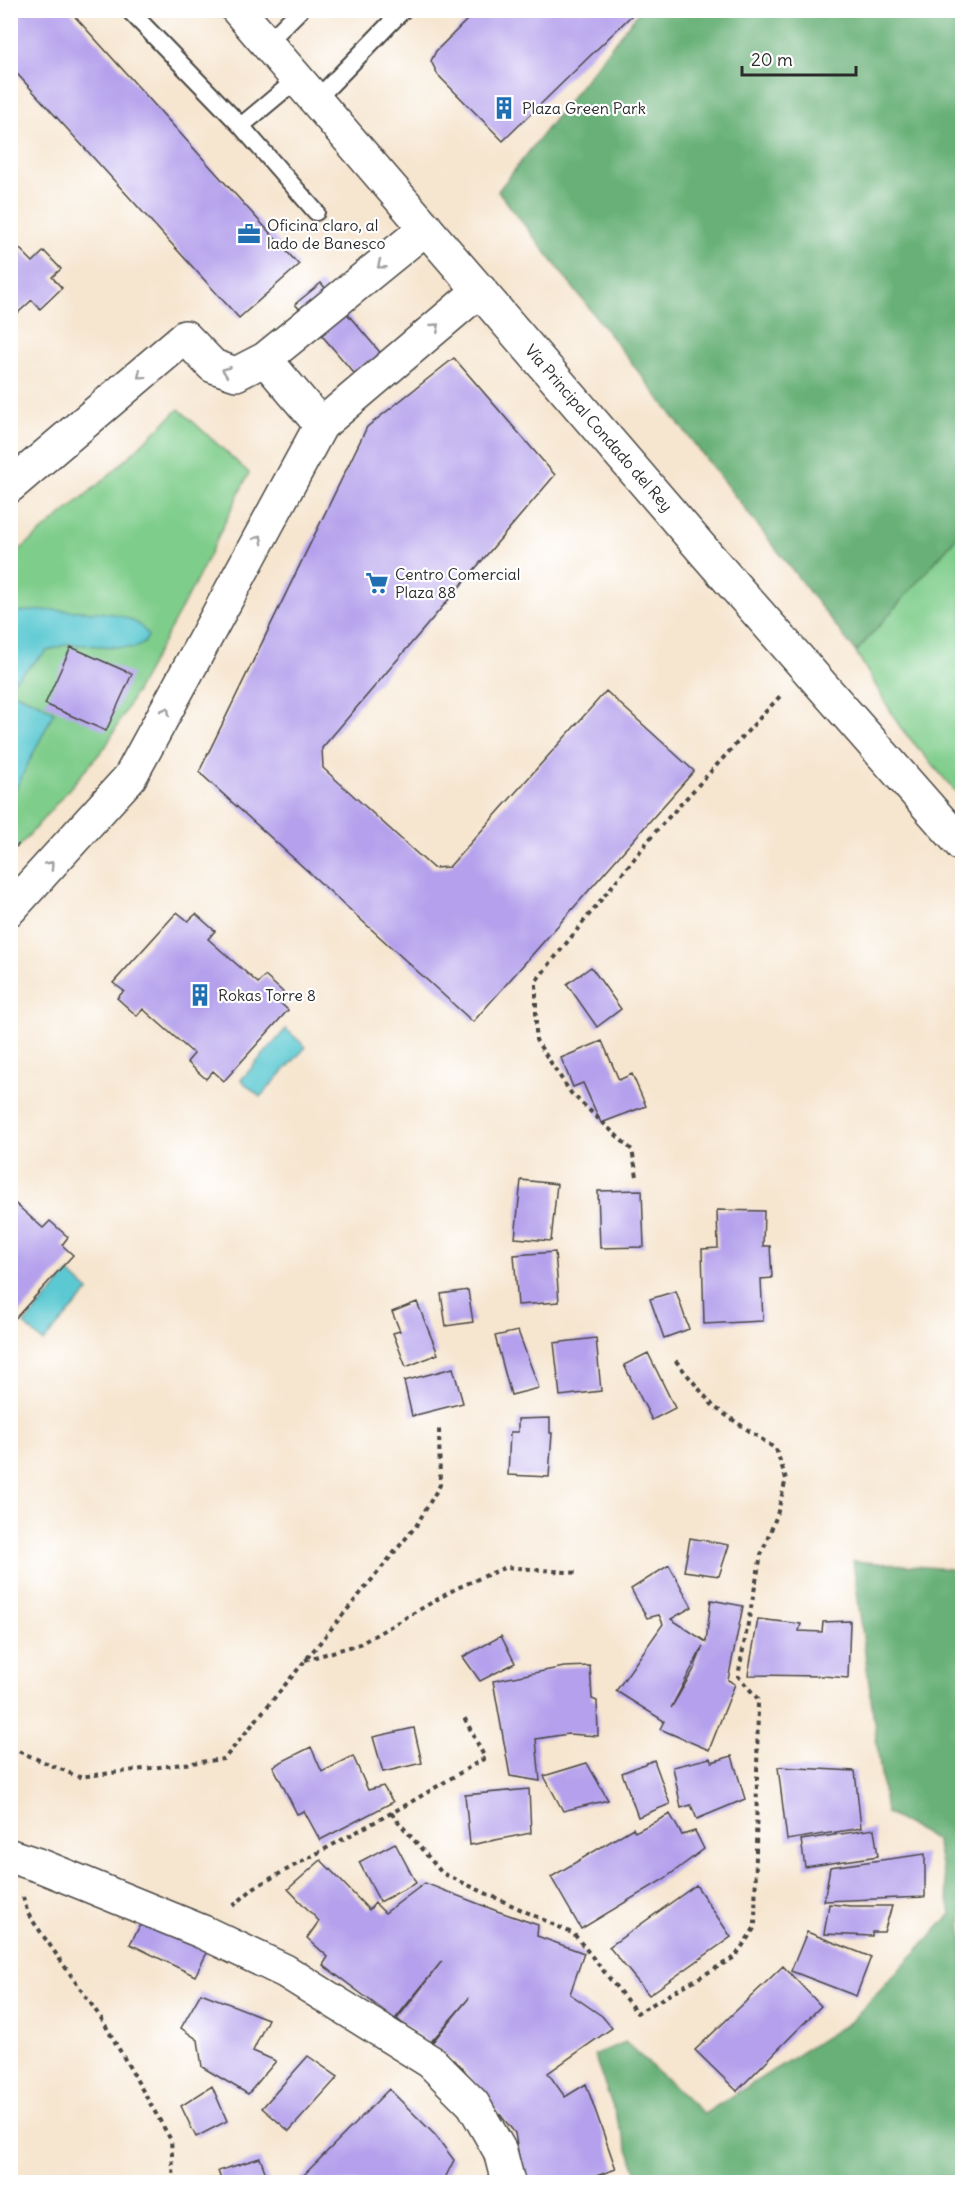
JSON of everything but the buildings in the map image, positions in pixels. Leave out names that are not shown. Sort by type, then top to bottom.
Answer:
[{"type":"street","name":"Vía Principal Condado del Rey","points":[[238,10],[708,556],[963,845]]},
{"type":"street","points":[[10,486],[185,337],[213,366],[236,374],[265,359],[426,228]]},
{"type":"street","points":[[10,909],[130,777],[321,425],[480,290]]},
{"type":"street","points":[[265,359],[321,425]]},
{"type":"street","points":[[11,1856],[203,1932],[285,1971],[431,2062],[473,2104],[500,2151],[508,2182]]},
{"type":"lane","points":[[129,10],[241,126],[316,212]]},
{"type":"lane","points":[[266,44],[300,10]]},
{"type":"lane","points":[[241,126],[306,90],[403,10]]},
{"type":"path","points":[[637,1176],[632,1150],[571,1093],[536,1040],[536,981],[657,830],[781,695]]},
{"type":"path","points":[[391,1813],[442,1873],[574,1934],[637,2013],[735,1957],[755,1927],[759,1699],[738,1676],[761,1555],[777,1515],[786,1479],[776,1449],[714,1407],[675,1360]]},
{"type":"path","points":[[10,1752],[18,1751],[80,1777],[224,1759],[416,1526],[440,1485],[439,1428]]},
{"type":"path","points":[[304,1660],[360,1644],[457,1588],[506,1568],[578,1573]]},
{"type":"path","points":[[203,1932],[255,1887],[391,1813],[485,1758],[464,1718]]},
{"type":"path","points":[[11,1856],[28,1914],[103,2021],[171,2140],[173,2182]]},
{"type":"green space","points":[[640,10],[962,11],[962,531],[856,652],[498,191]]},
{"type":"green space","points":[[179,409],[249,473],[198,578],[106,746],[11,856],[11,557],[106,478]]},
{"type":"green space","points":[[962,531],[962,799],[900,727],[856,652]]},
{"type":"green space","points":[[853,1561],[962,1570],[962,2182],[640,2182],[594,2055],[625,2042],[704,2114],[851,2021],[951,1914],[936,1840],[886,1813]]},
{"type":"water","points":[[93,611],[119,616],[131,620],[148,636],[144,643],[135,648],[67,644],[47,651],[11,683],[11,612]]},
{"type":"water","points":[[11,691],[54,712],[13,794],[10,793]]},
{"type":"water","points":[[286,1029],[306,1047],[260,1097],[241,1080]]},
{"type":"water","points":[[69,1273],[89,1291],[43,1342],[24,1324]]},
{"type":"place","name":"Plaza Green Park","points":[[504,108]]},
{"type":"place","name":"Oficina claro, al lado de Banesco","points":[[249,234]]},
{"type":"place","name":"Centro Comercial Plaza 88","points":[[377,583]]},
{"type":"place","name":"Rokas Torre 8","points":[[200,995]]}]
